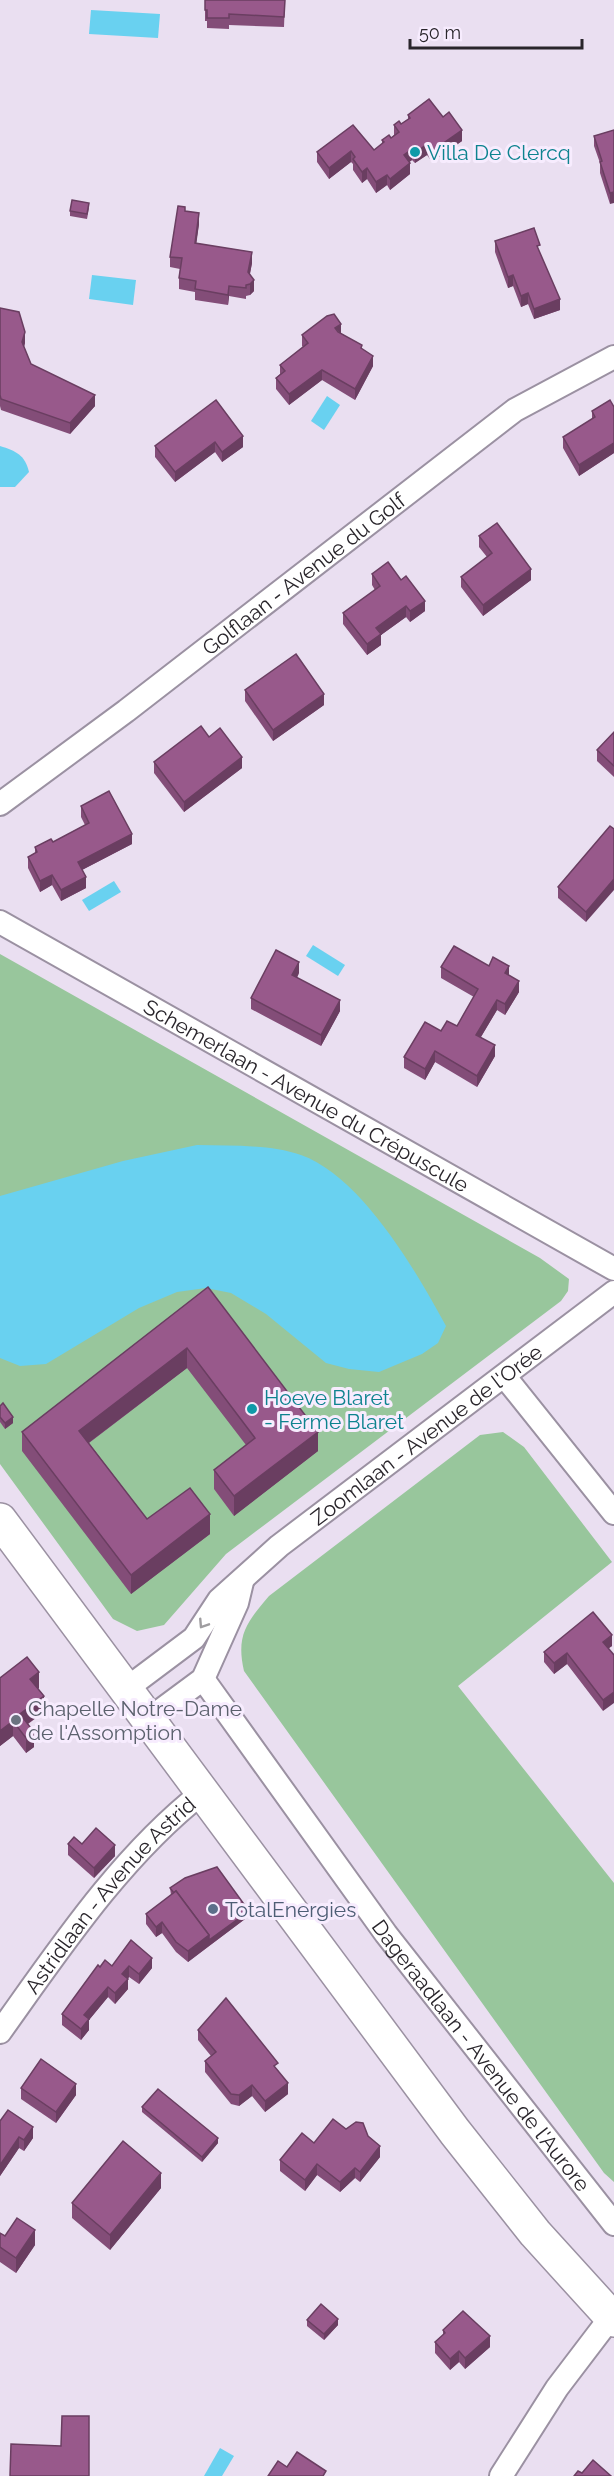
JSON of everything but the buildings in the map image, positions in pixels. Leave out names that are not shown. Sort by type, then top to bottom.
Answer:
[{"type":"main road","points":[[0,1520],[455,2132],[535,2233],[612,2319]]},
{"type":"street","name":"Golflaan - Avenue du Golf","points":[[0,804],[126,711],[515,410],[614,357]]},
{"type":"street","name":"Schemerlaan - Avenue du Crépuscule","points":[[0,922],[614,1269]]},
{"type":"street","name":"Zoomlaan - Avenue de l'Orée","points":[[126,1689],[194,1638],[219,1600],[242,1582],[279,1546],[505,1377],[614,1292]]},
{"type":"street","points":[[505,1377],[614,1513]]},
{"type":"street","name":"Zoomlaan - Avenue de l'Orée","points":[[149,1719],[202,1679],[237,1603],[242,1582]]},
{"type":"street","name":"Dageraadlaan - Avenue de l'Aurore","points":[[202,1679],[386,1934],[614,2224]]},
{"type":"street","name":"Astridlaan - Avenue Astrid","points":[[0,2032],[95,1904],[174,1814],[203,1792]]},
{"type":"street","points":[[501,2476],[557,2388],[612,2319]]},
{"type":"green space","points":[[0,954],[540,1258],[569,1279],[568,1291],[561,1301],[226,1554],[164,1625],[137,1631],[113,1619],[0,1464]]},
{"type":"green space","points":[[503,1432],[524,1447],[612,1562],[458,1686],[614,1883],[614,2182],[604,2173],[244,1671],[242,1659],[241,1648],[245,1630],[254,1614],[269,1596],[480,1435]]},
{"type":"water","points":[[91,10],[160,14],[158,38],[89,34]]},
{"type":"water","points":[[92,275],[136,280],[133,305],[89,299]]},
{"type":"water","points":[[327,396],[340,405],[324,430],[311,421]]},
{"type":"water","points":[[0,446],[19,454],[27,466],[29,472],[15,487],[0,487]]},
{"type":"water","points":[[114,881],[121,892],[89,911],[82,900]]},
{"type":"water","points":[[313,945],[345,965],[338,976],[306,956]]},
{"type":"water","points":[[197,1145],[250,1146],[289,1151],[324,1166],[345,1183],[385,1228],[434,1304],[446,1326],[438,1343],[422,1354],[379,1372],[349,1369],[326,1363],[266,1314],[231,1293],[206,1288],[177,1292],[139,1308],[46,1364],[20,1366],[0,1358],[0,1196],[123,1161]]},
{"type":"water","points":[[220,2448],[234,2456],[222,2476],[204,2476]]},
{"type":"place","name":"Villa De Clercq","points":[[415,152]]},
{"type":"place","name":"Hoeve Blaret - Ferme Blaret","points":[[252,1409]]},
{"type":"place","name":"Chapelle Notre-Dame de l'Assomption","points":[[16,1720]]},
{"type":"place","name":"TotalEnergies","points":[[213,1909]]}]
